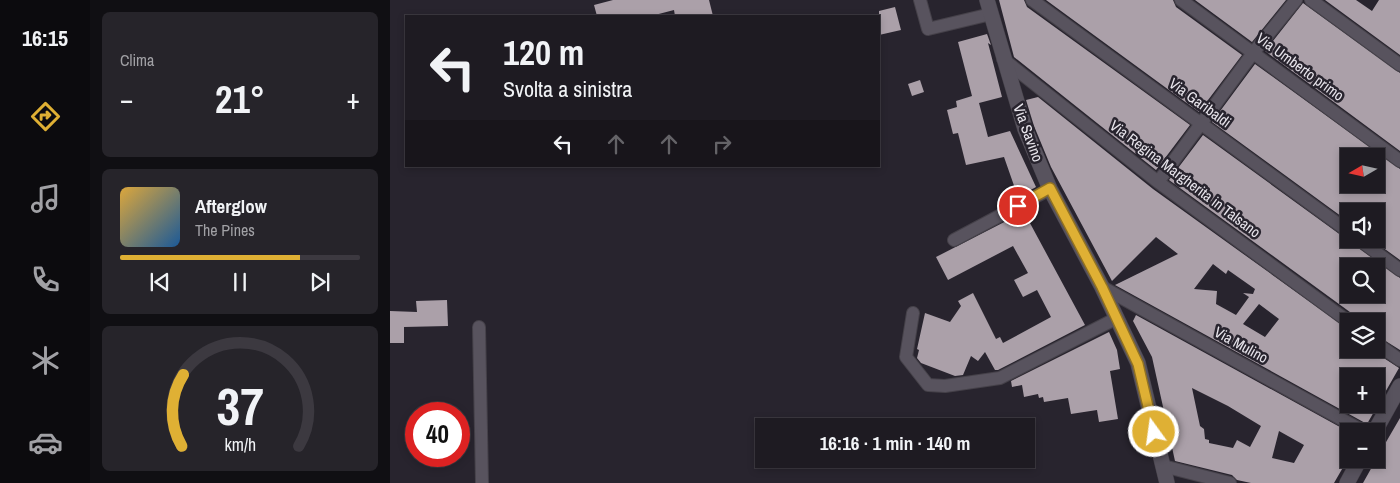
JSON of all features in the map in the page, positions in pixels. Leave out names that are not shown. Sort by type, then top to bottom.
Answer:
[{"type":"street","points":[[920,0],[928,29],[989,7]]},
{"type":"street","name":"Via Garibaldi","points":[[1032,0],[1340,225]]},
{"type":"street","name":"Via Umberto primo","points":[[1181,0],[1400,161]]},
{"type":"street","points":[[1158,182],[1202,125],[1253,53],[1296,0]]},
{"type":"street","points":[[1311,0],[1400,65]]},
{"type":"street","name":"Via Savino","points":[[989,7],[1025,129],[1050,188],[1102,287],[1138,364],[1167,483]]},
{"type":"street","name":"Via Regina Margherita in Talsano","points":[[1003,59],[1158,182],[1340,315]]},
{"type":"street","points":[[954,240],[1050,188]]},
{"type":"street","points":[[1370,248],[1400,270]]},
{"type":"street","name":"Via Mulino","points":[[1102,287],[1348,423]]},
{"type":"street","points":[[913,313],[906,357],[928,385],[945,386],[1000,378],[1117,318]]},
{"type":"street","points":[[479,327],[482,483]]},
{"type":"street","points":[[1385,349],[1400,360]]},
{"type":"street","points":[[1379,423],[1400,386]]},
{"type":"street","points":[[1163,466],[1230,483]]},
{"type":"street","points":[[1347,483],[1355,468]]},
{"type":"building","points":[[613,0],[709,0],[713,15],[675,15],[674,10],[655,15],[597,15],[594,5]]},
{"type":"building","points":[[999,0],[1024,0],[1027,7],[1190,125],[1156,170],[1014,57]]},
{"type":"building","points":[[1046,0],[1173,0],[1176,7],[1242,55],[1199,112]]},
{"type":"building","points":[[1195,0],[1286,0],[1252,42]]},
{"type":"building","points":[[1325,0],[1356,0],[1372,11],[1379,0],[1400,0],[1400,55]]},
{"type":"building","points":[[1303,3],[1400,73],[1400,151],[1265,51]]},
{"type":"building","points":[[895,7],[901,30],[880,35],[879,11]]},
{"type":"building","points":[[987,34],[1002,97],[979,103],[988,137],[1010,131],[1036,187],[1018,197],[1004,157],[966,165],[958,133],[953,134],[947,110],[957,107],[956,101],[972,96],[958,42]]},
{"type":"building","points":[[1255,64],[1371,148],[1340,148],[1340,193],[1385,193],[1385,158],[1400,169],[1400,260],[1383,248],[1385,248],[1385,203],[1340,203],[1340,215],[1212,122]]},
{"type":"building","points":[[920,80],[924,92],[912,96],[908,84]]},
{"type":"building","points":[[1038,97],[1153,189],[1340,324],[1340,358],[1384,358],[1399,368],[1385,392],[1385,368],[1340,368],[1340,409],[1115,285],[1178,254],[1156,237],[1112,281],[1051,167],[1034,126],[1026,100]],"holes":[[[1213,264],[1226,274],[1228,270],[1255,289],[1253,294],[1243,293],[1249,297],[1236,315],[1216,304],[1217,291],[1194,289]],[[1259,304],[1279,319],[1265,337],[1243,324]]]},
{"type":"building","points":[[1203,135],[1340,234],[1340,248],[1359,248],[1372,258],[1340,258],[1340,303],[1385,303],[1385,267],[1400,278],[1400,350],[1385,341],[1385,313],[1351,313],[1169,180]]},
{"type":"building","points":[[1024,212],[1085,325],[998,370],[995,370],[985,352],[978,361],[971,356],[963,375],[955,376],[921,363],[917,358],[919,350],[917,349],[925,313],[950,322],[961,306],[958,301],[973,293],[996,339],[1000,337],[1003,343],[1051,317],[1037,290],[1023,297],[1014,280],[1028,273],[1013,246],[948,280],[936,257]]},
{"type":"building","points":[[447,300],[448,326],[404,327],[404,343],[390,343],[390,311],[417,312],[416,301]]},
{"type":"building","points":[[1136,315],[1340,427],[1340,468],[1343,468],[1334,483],[1251,483],[1237,480],[1232,475],[1175,461],[1152,357],[1133,321]],"holes":[[[1192,388],[1228,406],[1261,426],[1250,447],[1237,440],[1233,448],[1209,443],[1209,440],[1205,439],[1204,429],[1200,426]],[[1279,431],[1304,445],[1294,463],[1272,458]]]},
{"type":"building","points":[[1109,332],[1117,350],[1120,369],[1110,371],[1118,419],[1099,422],[1097,410],[1071,414],[1068,398],[1044,402],[1043,397],[1039,398],[1038,394],[1024,397],[1022,385],[1012,387],[1011,381]]},
{"type":"building","points":[[1347,413],[1373,413],[1368,423]]},
{"type":"building","points":[[1400,418],[1400,483],[1363,483],[1371,468],[1385,468],[1385,444]]},
{"type":"route","points":[[1018,206],[1050,188],[1102,287],[1138,364],[1154,432]]}]
